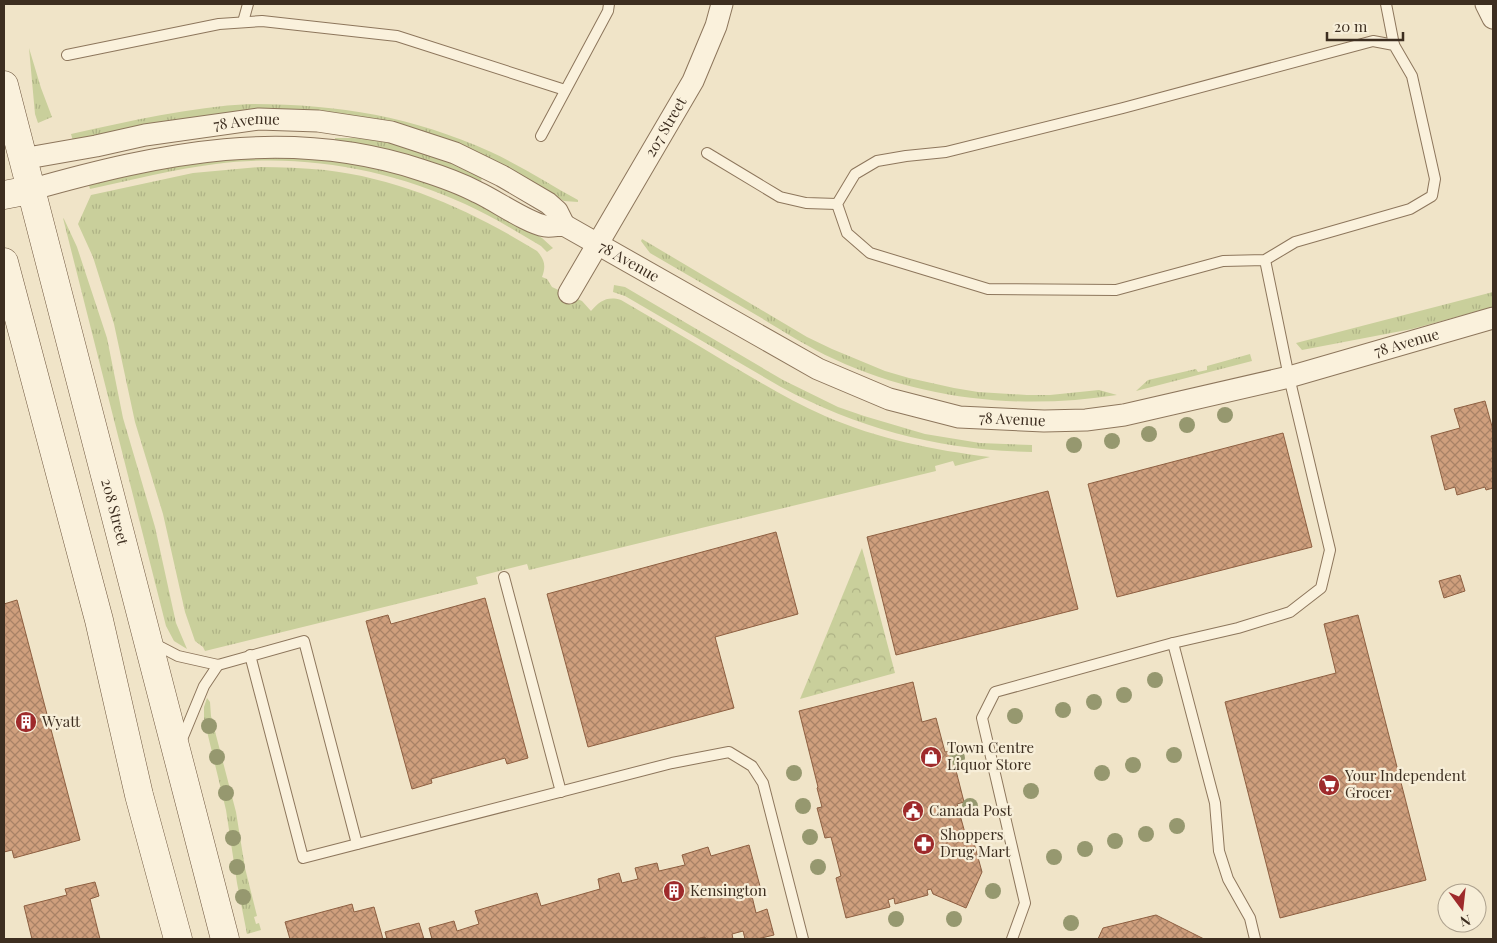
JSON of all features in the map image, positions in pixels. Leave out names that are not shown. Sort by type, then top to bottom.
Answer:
[{"type":"main road","name":"208 Street","points":[[4,85],[13,160],[30,190],[225,939]]},
{"type":"main road","points":[[4,195],[30,190]]},
{"type":"main road","points":[[4,262],[98,620],[139,795],[178,939]]},
{"type":"street","name":"207 Street","points":[[569,293],[693,82],[716,26],[722,4]]},
{"type":"street","points":[[1486,4],[1493,18]]},
{"type":"street","name":"78 Avenue","points":[[13,160],[96,146],[145,135],[240,121],[259,119],[318,121],[391,132],[455,153],[502,176],[548,203],[557,211],[564,225]]},
{"type":"street","name":"78 Avenue","points":[[30,190],[93,173],[188,153],[271,146],[307,147],[365,155],[420,169],[476,191],[534,222],[546,226],[564,225],[818,369],[889,398],[959,417],[1044,421],[1086,420],[1124,415],[1289,377],[1493,318]]},
{"type":"lane","points":[[243,22],[248,4]]},
{"type":"lane","points":[[541,136],[610,4]]},
{"type":"lane","points":[[1386,4],[1394,46],[1412,76],[1435,179],[1432,196],[1410,209],[1295,242],[1265,260],[1223,261],[1116,290],[988,290],[870,252],[847,233],[837,204],[855,174],[877,161],[955,150],[1123,108],[1373,41],[1394,46]]},
{"type":"lane","points":[[67,55],[219,24],[262,21],[397,36],[565,90]]},
{"type":"lane","points":[[708,153],[780,197],[806,203],[837,204]]},
{"type":"lane","points":[[1012,939],[1025,903],[982,718],[995,692],[1173,643],[1238,628],[1290,612],[1321,588],[1330,550],[1289,377],[1265,260]]},
{"type":"lane","points":[[504,577],[561,792]]},
{"type":"lane","points":[[146,638],[158,647],[178,656],[218,665],[304,641],[357,844]]},
{"type":"lane","points":[[1173,643],[1215,803],[1218,851],[1228,879],[1250,918],[1255,939]]},
{"type":"lane","points":[[250,655],[303,858],[672,763],[729,752],[752,766],[764,783],[803,939]]},
{"type":"lane","points":[[176,754],[201,691],[218,665]]},
{"type":"green space","points":[[29,48],[52,117],[38,123],[35,114]]},
{"type":"green space","points":[[250,104],[313,106],[343,110],[403,121],[432,129],[502,157],[578,200],[578,202],[564,201],[486,158],[237,112],[167,122],[73,141],[71,134],[182,111]]},
{"type":"green space","points":[[335,138],[376,139],[400,143],[442,158],[482,178],[481,181],[445,168],[335,142]]},
{"type":"green space","points":[[216,156],[330,157],[416,176],[500,213],[542,238],[553,248],[547,252],[541,246],[494,219],[436,192],[406,181],[344,167],[280,161],[248,161],[184,169],[90,189],[88,182]]},
{"type":"green space","points":[[260,167],[317,169],[354,174],[409,189],[436,199],[462,210],[537,251],[544,263],[542,277],[547,279],[552,287],[582,301],[591,311],[604,300],[621,300],[764,384],[825,416],[885,437],[948,451],[990,457],[955,466],[953,461],[935,466],[936,471],[529,570],[527,564],[476,577],[478,584],[205,651],[195,641],[185,612],[163,514],[135,422],[114,324],[93,257],[78,224],[91,195],[193,173]]},
{"type":"green space","points":[[63,218],[77,247],[107,338],[123,418],[155,527],[176,623],[187,649],[174,641],[166,626]]},
{"type":"green space","points":[[642,239],[807,337],[885,371],[909,378],[978,392],[1050,395],[1099,390],[1117,395],[1045,401],[1008,401],[972,398],[902,384],[867,373],[805,344],[650,253],[641,241]]},
{"type":"green space","points":[[614,285],[625,287],[783,380],[838,407],[925,434],[980,443],[1032,445],[1032,452],[966,447],[934,442],[902,435],[841,415],[781,387],[625,296],[613,292]]},
{"type":"green space","points":[[1493,292],[1493,307],[1412,329],[1302,350],[1296,343]]},
{"type":"green space","points":[[1250,354],[1252,361],[1136,391],[1148,380],[1196,369],[1198,372],[1207,370],[1207,366]]},
{"type":"green space","points":[[862,548],[895,673],[800,699]]},
{"type":"green space","points":[[207,698],[210,702],[211,716],[236,812],[245,868],[257,916],[254,917],[256,924],[259,923],[261,930],[247,934],[226,810],[204,719],[204,707]]},
{"type":"building","points":[[1485,401],[1493,430],[1493,488],[1486,490],[1485,487],[1457,495],[1455,487],[1445,490],[1431,436],[1460,428],[1454,409]]},
{"type":"building","points":[[1283,433],[1312,547],[1117,597],[1088,484]]},
{"type":"building","points":[[1048,491],[1078,609],[896,655],[867,537]]},
{"type":"building","points":[[776,532],[798,614],[715,637],[734,708],[588,747],[547,594]]},
{"type":"building","points":[[1460,575],[1465,591],[1444,598],[1439,581]]},
{"type":"building","points":[[485,598],[528,758],[507,764],[505,758],[431,779],[432,783],[412,789],[366,621],[388,615],[391,624]]},
{"type":"building","name":"Wyatt","points":[[17,600],[80,840],[14,858],[12,850],[4,852],[4,604]]},
{"type":"building","points":[[1358,615],[1426,880],[1280,918],[1225,702],[1336,673],[1324,624]]},
{"type":"building","points":[[913,682],[922,722],[936,718],[945,752],[951,751],[964,802],[957,804],[968,844],[974,843],[982,872],[966,908],[933,894],[931,889],[927,890],[928,895],[895,904],[894,898],[888,900],[890,907],[846,918],[836,878],[841,876],[831,837],[825,838],[817,808],[822,807],[799,711]]},
{"type":"building","name":"Kensington","points":[[749,845],[761,890],[751,892],[756,913],[767,909],[774,935],[757,939],[745,939],[743,931],[732,934],[733,939],[705,939],[705,937],[696,939],[432,939],[429,928],[454,921],[457,931],[479,924],[475,911],[537,893],[541,906],[600,889],[598,879],[619,873],[622,883],[638,879],[635,868],[657,863],[659,871],[685,865],[682,855],[708,847],[711,856]]},
{"type":"building","points":[[95,882],[99,896],[90,899],[100,939],[32,939],[24,906],[67,895],[65,889]]},
{"type":"building","points":[[352,904],[354,912],[374,907],[383,939],[290,939],[285,922]]},
{"type":"building","points":[[1156,915],[1204,939],[1098,939],[1103,928]]},
{"type":"building","points":[[419,923],[424,939],[387,939],[385,932]]},
{"type":"place","name":"Wyatt","points":[[26,722]]},
{"type":"place","name":"Town Centre Liquor Store","points":[[931,757]]},
{"type":"place","name":"Your Independent Grocer","points":[[1329,785]]},
{"type":"place","name":"Canada Post","points":[[913,811]]},
{"type":"place","name":"Shoppers Drug Mart","points":[[924,844]]},
{"type":"place","name":"Kensington","points":[[674,891]]}]
